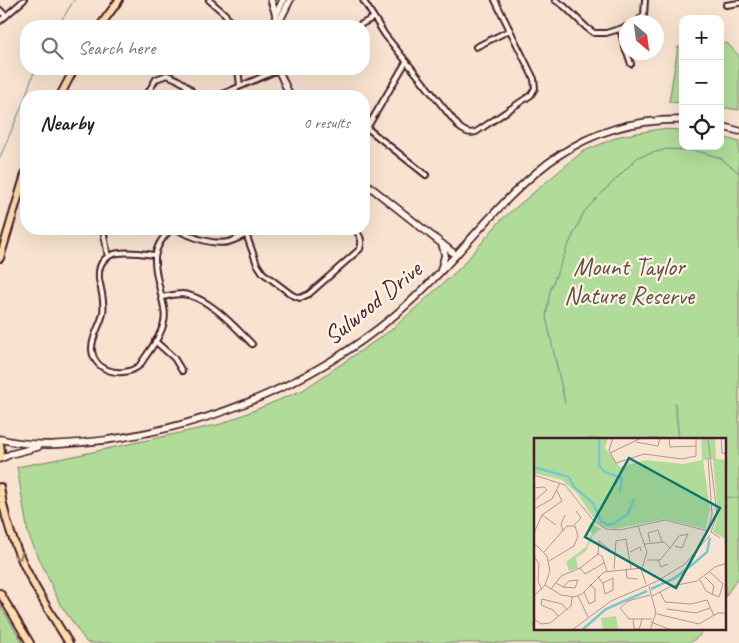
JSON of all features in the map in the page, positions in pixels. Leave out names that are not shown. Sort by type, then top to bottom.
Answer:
[{"type":"main road","points":[[104,20],[119,0]]},
{"type":"main road","points":[[276,20],[273,0],[286,2]]},
{"type":"main road","points":[[276,15],[286,2]]},
{"type":"main road","points":[[278,20],[286,2]]},
{"type":"main road","points":[[63,90],[71,75]]},
{"type":"main road","points":[[280,75],[287,90]]},
{"type":"main road","name":"Sulwood Drive","points":[[0,458],[45,446],[141,434],[207,417],[250,402],[302,378],[356,344],[410,302],[519,187],[561,152],[586,139],[618,127],[647,121],[679,120]]},
{"type":"main road","points":[[724,127],[739,131]]},
{"type":"main road","points":[[370,187],[456,255]]},
{"type":"main road","points":[[0,258],[20,190]]},
{"type":"main road","points":[[441,271],[445,259],[442,244]]},
{"type":"main road","name":"Sulwood Drive","points":[[0,439],[20,444],[45,446]]},
{"type":"main road","points":[[0,444],[2,450],[0,458]]},
{"type":"main road","points":[[0,487],[7,522],[23,565],[69,643]]},
{"type":"main road","points":[[0,593],[30,643]]},
{"type":"street","points":[[0,21],[24,0]]},
{"type":"street","points":[[209,0],[226,14],[229,20]]},
{"type":"street","points":[[363,0],[373,18],[406,62],[460,128],[469,133],[476,132],[531,95],[535,88],[534,79],[495,0]]},
{"type":"street","points":[[555,0],[594,33],[606,33],[619,28]]},
{"type":"street","points":[[643,15],[645,12],[645,0]]},
{"type":"street","points":[[726,5],[739,3]]},
{"type":"street","points":[[0,10],[6,16]]},
{"type":"street","points":[[369,20],[373,18]]},
{"type":"street","points":[[476,47],[510,30]]},
{"type":"street","points":[[630,60],[631,64]]},
{"type":"street","points":[[370,120],[406,62]]},
{"type":"street","points":[[149,90],[156,78],[167,75],[181,82],[191,90]]},
{"type":"street","points":[[239,75],[240,86]]},
{"type":"street","points":[[232,90],[266,75]]},
{"type":"street","points":[[370,129],[426,175]]},
{"type":"street","points":[[104,235],[108,257]]},
{"type":"street","points":[[154,255],[119,252],[108,257],[101,265],[99,271],[104,305],[92,349],[96,359],[112,372],[132,372],[140,365],[164,323],[165,316],[154,255],[158,244],[166,235]]},
{"type":"street","points":[[190,235],[222,244],[230,243],[244,235]]},
{"type":"street","points":[[246,235],[260,270],[292,295],[300,298],[309,294],[357,252],[362,242],[359,235]]},
{"type":"street","points":[[162,297],[183,294],[198,299],[223,316],[252,344]]},
{"type":"street","points":[[155,341],[174,358],[182,371]]},
{"type":"green space","points":[[724,43],[727,43],[739,56],[739,110],[724,108]]},
{"type":"green space","points":[[678,47],[679,103],[669,102]]},
{"type":"green space","name":"Mount Taylor Nature Reserve","points":[[660,129],[679,130],[679,150],[724,150],[724,137],[739,142],[739,576],[726,596],[726,438],[534,438],[534,630],[703,630],[700,635],[690,643],[87,643],[60,604],[28,534],[17,467],[221,424],[303,390],[390,331],[459,269],[502,219],[582,152],[620,136]]},
{"type":"green space","points":[[0,605],[23,643],[0,643]]},
{"type":"waterway","points":[[62,20],[74,0]]},
{"type":"waterway","points":[[28,90],[33,75]]},
{"type":"waterway","points":[[0,157],[20,111]]},
{"type":"waterway","points":[[600,195],[638,157],[667,149],[697,151],[720,158],[739,173]]},
{"type":"waterway","points":[[565,403],[546,317],[550,291],[584,212],[597,198]]},
{"type":"waterway","points":[[675,403],[679,438]]},
{"type":"waterway","points":[[726,497],[739,498]]}]
